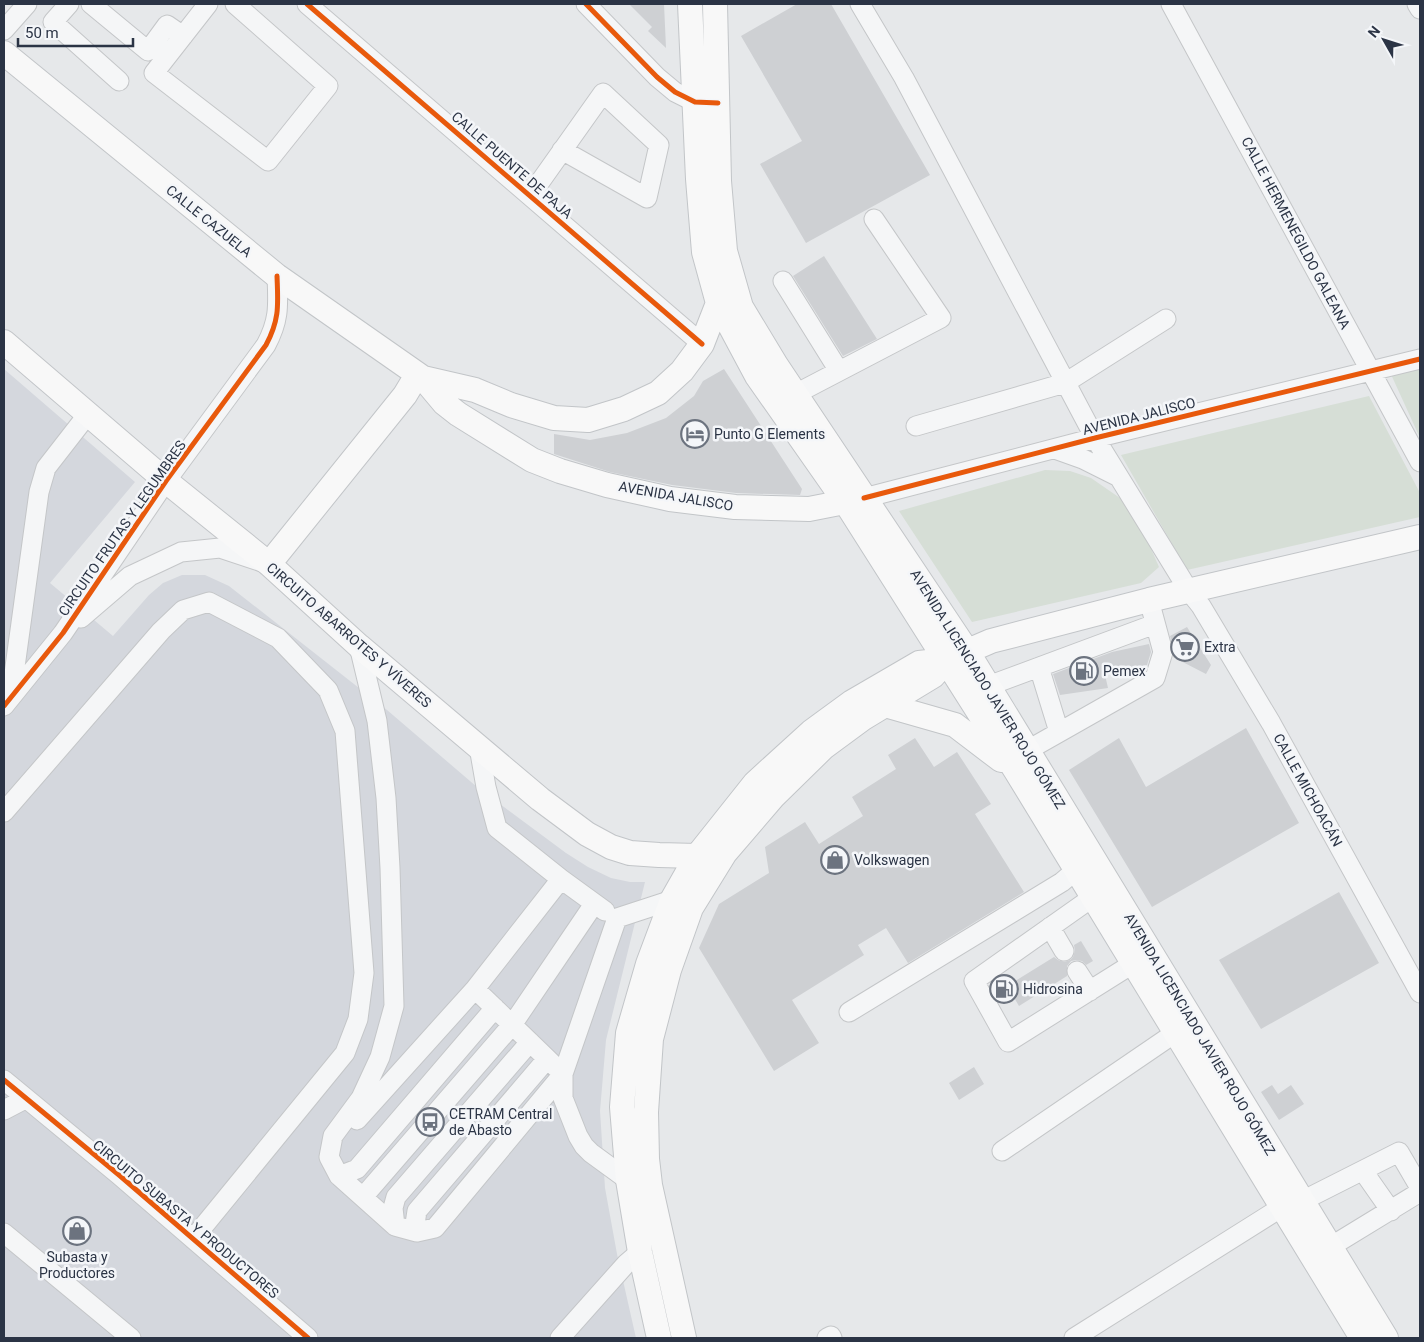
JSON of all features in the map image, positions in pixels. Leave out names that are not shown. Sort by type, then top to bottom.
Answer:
[{"type":"main road","name":"AVENIDA LICENCIADO JAVIER ROJO GÓMEZ","points":[[690,4],[707,103]]},
{"type":"main road","name":"AVENIDA LICENCIADO JAVIER ROJO GÓMEZ","points":[[716,4],[707,103],[708,143],[719,181],[725,251],[741,307],[786,399],[957,656],[1016,771],[1076,870],[1101,891]]},
{"type":"main road","name":"CALLE CAZUELA","points":[[4,53],[277,276],[420,377],[444,403]]},
{"type":"main road","name":"AVENIDA LICENCIADO JAVIER ROJO GÓMEZ","points":[[708,143],[698,179],[704,252],[718,303],[757,376],[786,399]]},
{"type":"main road","name":"CALLE CAZUELA","points":[[420,377],[475,390],[511,405],[554,418],[588,420],[624,409],[658,393],[682,371],[702,344],[718,303]]},
{"type":"main road","name":"CIRCUITO ABARROTES Y VÍVERES","points":[[4,342],[166,481],[269,564],[359,646],[540,799],[587,834],[611,847],[630,853],[658,856],[697,856],[725,853]]},
{"type":"main road","points":[[269,564],[420,377]]},
{"type":"main road","name":"AVENIDA JALISCO","points":[[444,403],[458,414],[532,460],[560,471],[607,485],[670,498],[735,507],[809,510],[855,500]]},
{"type":"main road","points":[[684,1338],[639,1183],[622,1106],[628,1033],[648,964],[672,900],[697,856],[755,783],[810,732],[852,702],[919,663],[957,656],[991,641],[1149,600],[1420,537]]},
{"type":"main road","name":"AVENIDA LICENCIADO JAVIER ROJO GÓMEZ","points":[[957,656],[988,686],[1028,750],[1101,891],[1292,1204],[1362,1338]]},
{"type":"main road","points":[[659,1338],[640,1252],[639,1183],[647,1159],[646,1112],[651,1039],[669,970],[691,908],[725,853],[773,798],[824,747],[862,719],[934,676],[957,656]]},
{"type":"main road","points":[[885,705],[956,725],[1016,771]]},
{"type":"main road","name":"AVENIDA LICENCIADO JAVIER ROJO GÓMEZ","points":[[1142,958],[1176,1034],[1238,1117]]},
{"type":"main road","name":"AVENIDA LICENCIADO JAVIER ROJO GÓMEZ","points":[[1292,1204],[1330,1247],[1386,1338]]},
{"type":"street","points":[[4,30],[27,4]]},
{"type":"street","points":[[69,4],[53,22],[119,81]]},
{"type":"street","points":[[91,4],[148,51],[168,25],[182,36]]},
{"type":"street","points":[[208,4],[154,73],[268,162],[328,86],[235,4]]},
{"type":"street","name":"CALLE PUENTE DE PAJA","points":[[307,4],[702,344]]},
{"type":"street","points":[[586,4],[657,77],[675,92],[707,103]]},
{"type":"street","name":"CALLE MICHOACÁN","points":[[860,4],[904,78],[1094,438],[1189,592],[1201,606],[1271,723],[1420,993]]},
{"type":"street","name":"CALLE HERMENEGILDO GALEANA","points":[[1171,4],[1420,462]]},
{"type":"street","points":[[1417,4],[1420,9]]},
{"type":"street","points":[[530,196],[562,150],[604,93],[659,146],[647,198],[562,150]]},
{"type":"street","points":[[786,399],[941,318],[874,219]]},
{"type":"street","name":"CIRCUITO FRUTAS Y LEGUMBRES","points":[[7,701],[63,633],[166,481],[266,345],[274,330],[278,314],[277,276]]},
{"type":"street","points":[[783,281],[839,371]]},
{"type":"street","points":[[916,426],[1065,383],[1166,319]]},
{"type":"street","name":"AVENIDA JALISCO","points":[[855,500],[1094,438],[1420,359]]},
{"type":"street","points":[[7,701],[38,492],[46,468],[88,414]]},
{"type":"street","points":[[1055,449],[1084,459],[1118,477]]},
{"type":"street","points":[[63,633],[130,576],[181,552],[220,548],[269,564]]},
{"type":"street","points":[[1028,750],[1155,678],[1163,652],[1149,600]]},
{"type":"street","points":[[4,812],[160,631],[182,610],[209,602],[278,638],[328,690],[345,731],[364,973],[358,1019],[345,1053],[193,1239]]},
{"type":"street","points":[[988,686],[1155,624]]},
{"type":"street","points":[[359,646],[377,720],[386,798],[394,1006],[380,1057],[361,1098],[333,1136],[329,1157],[338,1176],[395,1226],[417,1232],[435,1228],[562,1074],[617,918]]},
{"type":"street","points":[[1038,667],[1059,732]]},
{"type":"street","points":[[479,747],[486,787],[497,828],[561,879],[594,904],[617,918],[672,900]]},
{"type":"street","points":[[849,1012],[1062,882],[1076,870]]},
{"type":"street","points":[[329,1157],[341,1138],[475,989],[561,879]]},
{"type":"street","points":[[1101,891],[974,981],[1008,1042],[1142,958]]},
{"type":"street","points":[[363,1197],[512,1025],[594,904]]},
{"type":"street","points":[[1050,927],[1064,951]]},
{"type":"street","points":[[1076,971],[1090,991]]},
{"type":"street","points":[[475,989],[562,1074],[563,1098],[584,1146],[591,1153],[639,1183]]},
{"type":"street","points":[[338,1176],[357,1169],[495,1008]]},
{"type":"street","points":[[1002,1151],[1176,1034]]},
{"type":"street","points":[[395,1226],[393,1208],[396,1197],[530,1042]]},
{"type":"street","points":[[380,1057],[382,1063],[391,1071],[401,1071]]},
{"type":"street","points":[[417,1232],[415,1224],[417,1211],[547,1059]]},
{"type":"street","name":"CIRCUITO SUBASTA Y PRODUCTORES","points":[[4,1080],[119,1175],[308,1338]]},
{"type":"street","points":[[4,1110],[25,1099]]},
{"type":"street","points":[[1074,1338],[1292,1204],[1399,1152],[1420,1190],[1391,1211],[1330,1247]]},
{"type":"street","points":[[1363,1170],[1391,1211]]},
{"type":"street","points":[[4,1233],[131,1338]]},
{"type":"street","points":[[560,1338],[626,1264],[640,1252]]},
{"type":"shaded area","points":[[1420,362],[1420,438],[1389,370]]},
{"type":"shaded area","points":[[4,369],[135,482],[50,583],[113,636],[149,595],[163,583],[182,575],[205,575],[229,586],[387,710],[477,787],[566,853],[588,867],[611,878],[630,882],[645,882],[606,1040],[600,1111],[605,1188],[617,1254],[636,1338],[4,1338]]},
{"type":"shaded area","points":[[1369,396],[1420,493],[1420,517],[1187,570],[1121,455]]},
{"type":"shaded area","points":[[1045,470],[1070,471],[1091,478],[1133,507],[1159,567],[1141,583],[972,622],[899,511]]},
{"type":"building","points":[[629,4],[664,4],[666,48],[648,31],[652,27]]},
{"type":"building","points":[[797,4],[831,4],[930,175],[806,243],[760,164],[802,141],[741,36]]},
{"type":"building","points":[[824,256],[877,339],[843,356],[793,276]]},
{"type":"building","name":"Punto G Elements","points":[[724,369],[802,489],[800,495],[736,493],[672,485],[610,472],[554,454],[554,434],[590,440],[627,433],[666,418],[694,396],[703,381]]},
{"type":"building","points":[[1187,627],[1211,665],[1206,674],[1173,657],[1174,649],[1170,636]]},
{"type":"building","name":"Pemex","points":[[1149,644],[1151,652],[1147,665],[1105,675],[1108,688],[1060,695],[1053,674],[1112,652]]},
{"type":"building","points":[[1246,728],[1299,823],[1152,907],[1069,770],[1119,738],[1146,787]]},
{"type":"building","points":[[915,738],[934,767],[957,752],[991,804],[975,814],[1024,892],[908,963],[886,928],[858,945],[864,955],[792,1000],[819,1043],[774,1071],[699,948],[719,904],[769,873],[765,847],[805,822],[819,844],[863,816],[852,797],[896,769],[888,755]]},
{"type":"building","points":[[1339,892],[1379,963],[1261,1029],[1219,960]]},
{"type":"building","points":[[1081,941],[1093,961],[1086,965],[1082,961],[1071,961],[1067,966],[1067,976],[1019,1006],[1007,986],[1054,957],[1064,962],[1070,960],[1075,951],[1074,945]]},
{"type":"building","points":[[974,1067],[984,1084],[959,1100],[949,1083]]},
{"type":"building","points":[[1272,1085],[1278,1094],[1291,1085],[1304,1104],[1279,1120],[1261,1092]]},
{"type":"cycle path","points":[[307,4],[702,344]]},
{"type":"cycle path","points":[[586,4],[657,77],[675,92],[695,102],[718,103]]},
{"type":"cycle path","points":[[4,706],[63,633],[166,481],[266,345],[276,319],[278,303],[277,276]]},
{"type":"cycle path","points":[[864,498],[1095,438],[1420,359]]},
{"type":"cycle path","points":[[4,1080],[119,1175],[308,1338]]},
{"type":"place","name":"Punto G Elements","points":[[695,434]]},
{"type":"place","name":"Extra","points":[[1185,647]]},
{"type":"place","name":"Pemex","points":[[1084,671]]},
{"type":"place","name":"Volkswagen","points":[[835,860]]},
{"type":"place","name":"Hidrosina","points":[[1004,989]]},
{"type":"place","name":"CETRAM Central de Abasto","points":[[430,1122]]},
{"type":"place","name":"Subasta y Productores","points":[[77,1231]]}]
